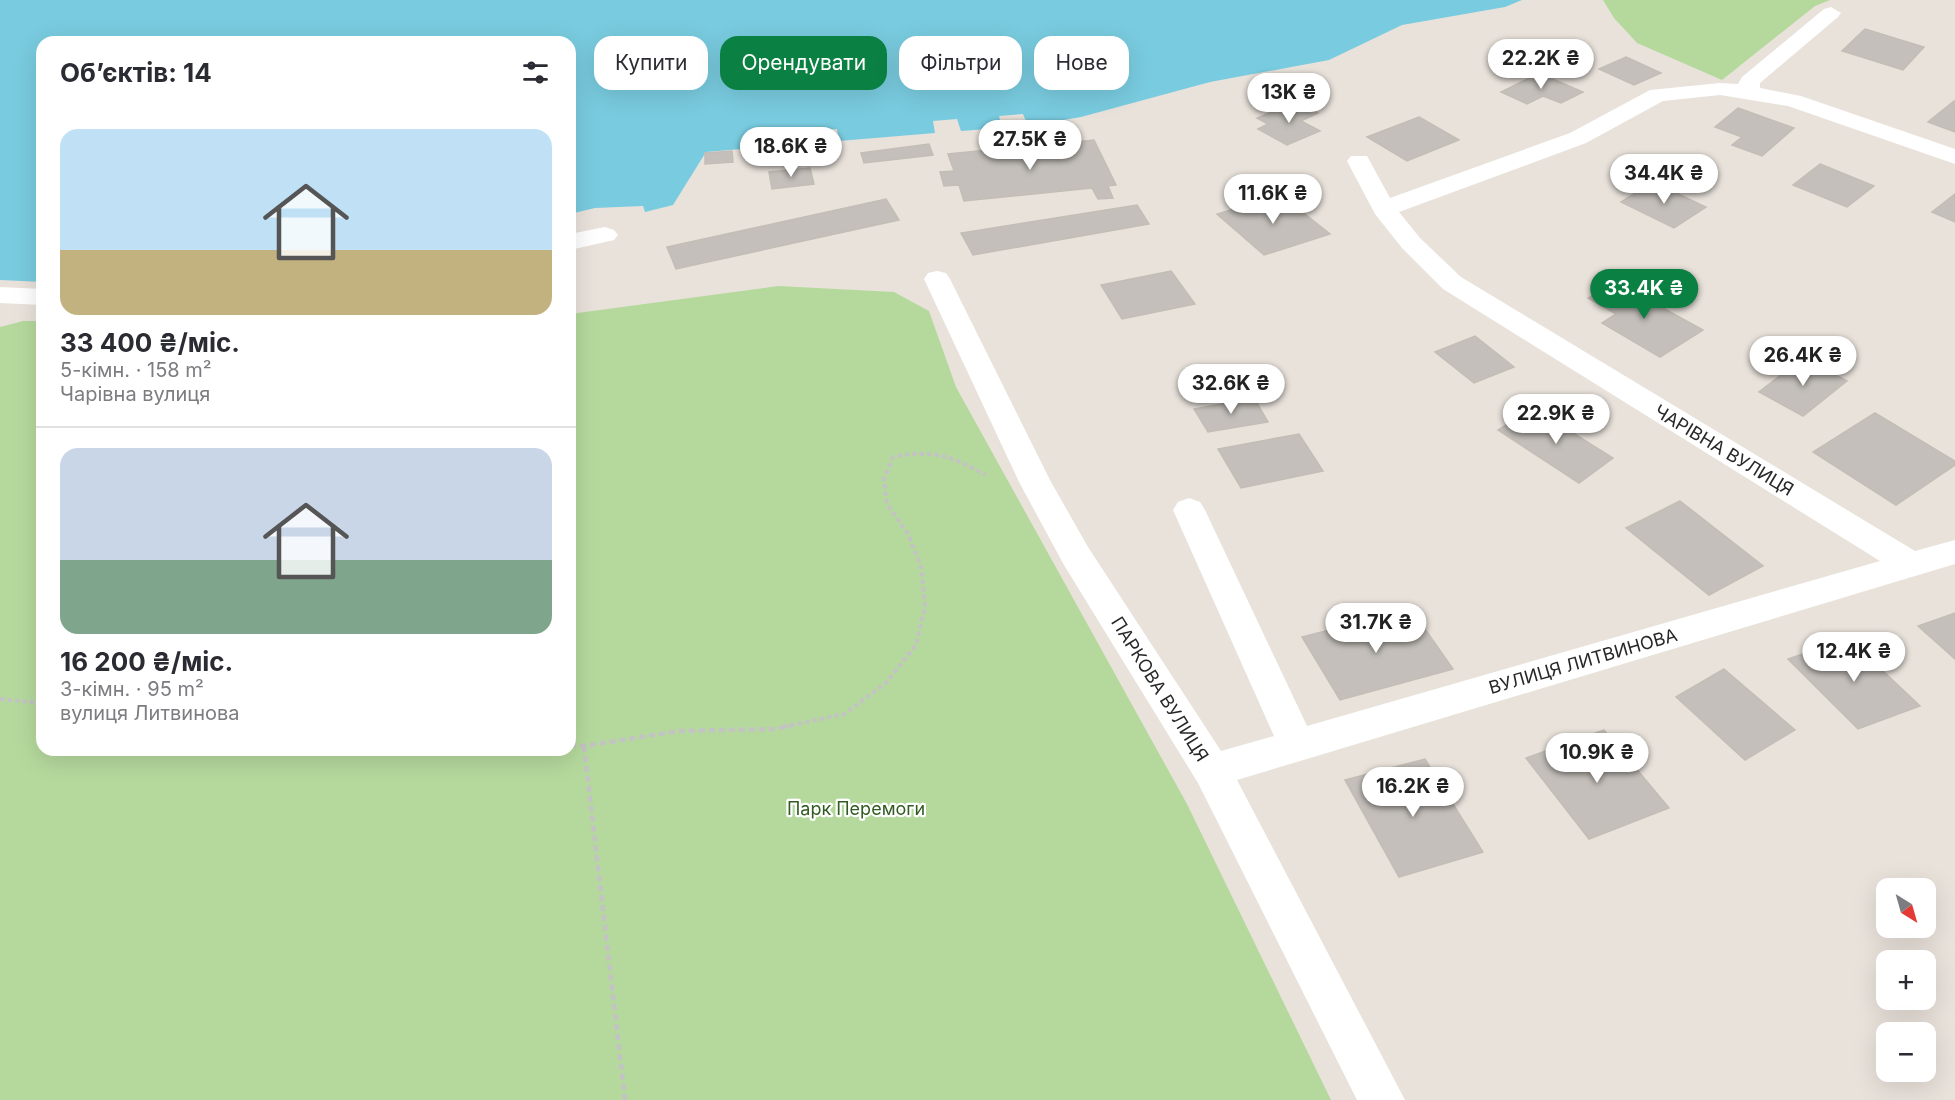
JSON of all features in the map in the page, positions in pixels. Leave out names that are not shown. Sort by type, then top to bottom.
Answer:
[{"type":"street","points":[[1749,92],[1749,81],[1831,13]]},
{"type":"street","points":[[1384,209],[1578,138],[1658,95],[1720,89],[1749,92],[1793,102],[1955,157]]},
{"type":"street","name":"ЧАРІВНА ВУЛИЦЯ","points":[[1359,161],[1384,209],[1411,243],[1452,283],[1912,565]]},
{"type":"street","points":[[576,241],[605,235]]},
{"type":"street","name":"ПАРКОВА ВУЛИЦЯ","points":[[938,279],[1035,482],[1065,537],[1212,771],[1382,1100]]},
{"type":"street","points":[[0,295],[36,297]]},
{"type":"street","points":[[1189,510],[1298,745]]},
{"type":"street","name":"ВУЛИЦЯ ЛИТВИНОВА","points":[[1212,771],[1955,552]]},
{"type":"path","points":[[576,745],[679,730],[774,729],[844,714],[886,684],[916,645],[925,606],[921,567],[908,534],[887,504],[884,479],[893,457],[919,451],[947,455],[988,476]]},
{"type":"path","points":[[0,699],[36,702]]},
{"type":"path","points":[[584,746],[625,1100]]},
{"type":"green space","points":[[1603,0],[1830,0],[1815,6],[1722,80],[1637,43],[1614,18]]},
{"type":"green space","name":"Парк Перемоги","points":[[778,286],[894,292],[929,311],[956,387],[1187,804],[1331,1100],[0,1100],[0,327],[23,321],[36,321],[36,756],[576,756],[576,313]]},
{"type":"water","points":[[0,0],[1522,0],[1505,7],[1402,25],[1329,60],[1210,82],[1081,117],[1028,126],[1023,114],[999,116],[1002,128],[961,131],[957,119],[933,121],[935,133],[839,141],[837,129],[813,131],[814,143],[779,146],[777,134],[753,136],[753,148],[706,152],[673,205],[645,212],[643,206],[595,208],[576,213],[576,36],[36,36],[36,282],[0,280]]},
{"type":"building","points":[[1865,29],[1924,47],[1903,70],[1842,51]]},
{"type":"building","points":[[1626,57],[1661,73],[1634,85],[1599,69]]},
{"type":"building","points":[[1539,73],[1583,92],[1561,103],[1543,96],[1527,104],[1501,92]]},
{"type":"building","points":[[1954,101],[1955,132],[1928,122]]},
{"type":"building","points":[[1296,102],[1318,113],[1301,121],[1320,131],[1287,145],[1258,129],[1268,124],[1257,118]]},
{"type":"building","points":[[1738,108],[1794,128],[1762,156],[1732,145],[1742,137],[1715,127]]},
{"type":"building","points":[[1419,117],[1459,140],[1407,161],[1367,137]]},
{"type":"building","points":[[1094,140],[1116,185],[1108,186],[1113,198],[1098,199],[1092,188],[964,201],[959,185],[944,186],[940,172],[954,171],[948,154]]},
{"type":"building","points":[[929,144],[933,155],[864,163],[861,153]]},
{"type":"building","points":[[732,151],[733,162],[705,164],[705,153]]},
{"type":"building","points":[[1820,164],[1874,186],[1847,207],[1793,185]]},
{"type":"building","points":[[810,168],[814,184],[772,189],[769,172]]},
{"type":"building","points":[[1653,182],[1706,207],[1674,228],[1621,202]]},
{"type":"building","points":[[1955,194],[1955,222],[1932,212]]},
{"type":"building","points":[[1281,195],[1330,234],[1264,255],[1217,214]]},
{"type":"building","points":[[886,199],[899,220],[676,269],[667,247]]},
{"type":"building","points":[[1137,205],[1149,224],[973,255],[961,233]]},
{"type":"building","points":[[1171,271],[1195,304],[1122,319],[1101,285]]},
{"type":"building","points":[[1616,282],[1703,330],[1660,357],[1602,323],[1616,314],[1588,298]]},
{"type":"building","points":[[1475,336],[1514,367],[1474,383],[1435,352]]},
{"type":"building","points":[[1803,358],[1847,381],[1803,416],[1759,392]]},
{"type":"building","points":[[1254,398],[1268,422],[1208,432],[1194,409]]},
{"type":"building","points":[[1533,408],[1613,458],[1579,483],[1498,430]]},
{"type":"building","points":[[1875,413],[1955,461],[1955,465],[1896,505],[1813,452]]},
{"type":"building","points":[[1299,434],[1323,471],[1241,488],[1218,449]]},
{"type":"building","points":[[1680,501],[1763,566],[1709,595],[1626,528]]},
{"type":"building","points":[[1411,609],[1453,669],[1340,700],[1302,637]]},
{"type":"building","points":[[1955,613],[1955,659],[1918,626]]},
{"type":"building","points":[[1848,638],[1920,706],[1858,729],[1788,659]]},
{"type":"building","points":[[1724,669],[1795,730],[1745,760],[1676,697]]},
{"type":"building","points":[[1604,730],[1669,808],[1589,839],[1526,758]]},
{"type":"building","points":[[1425,759],[1483,852],[1399,877],[1345,780]]}]
